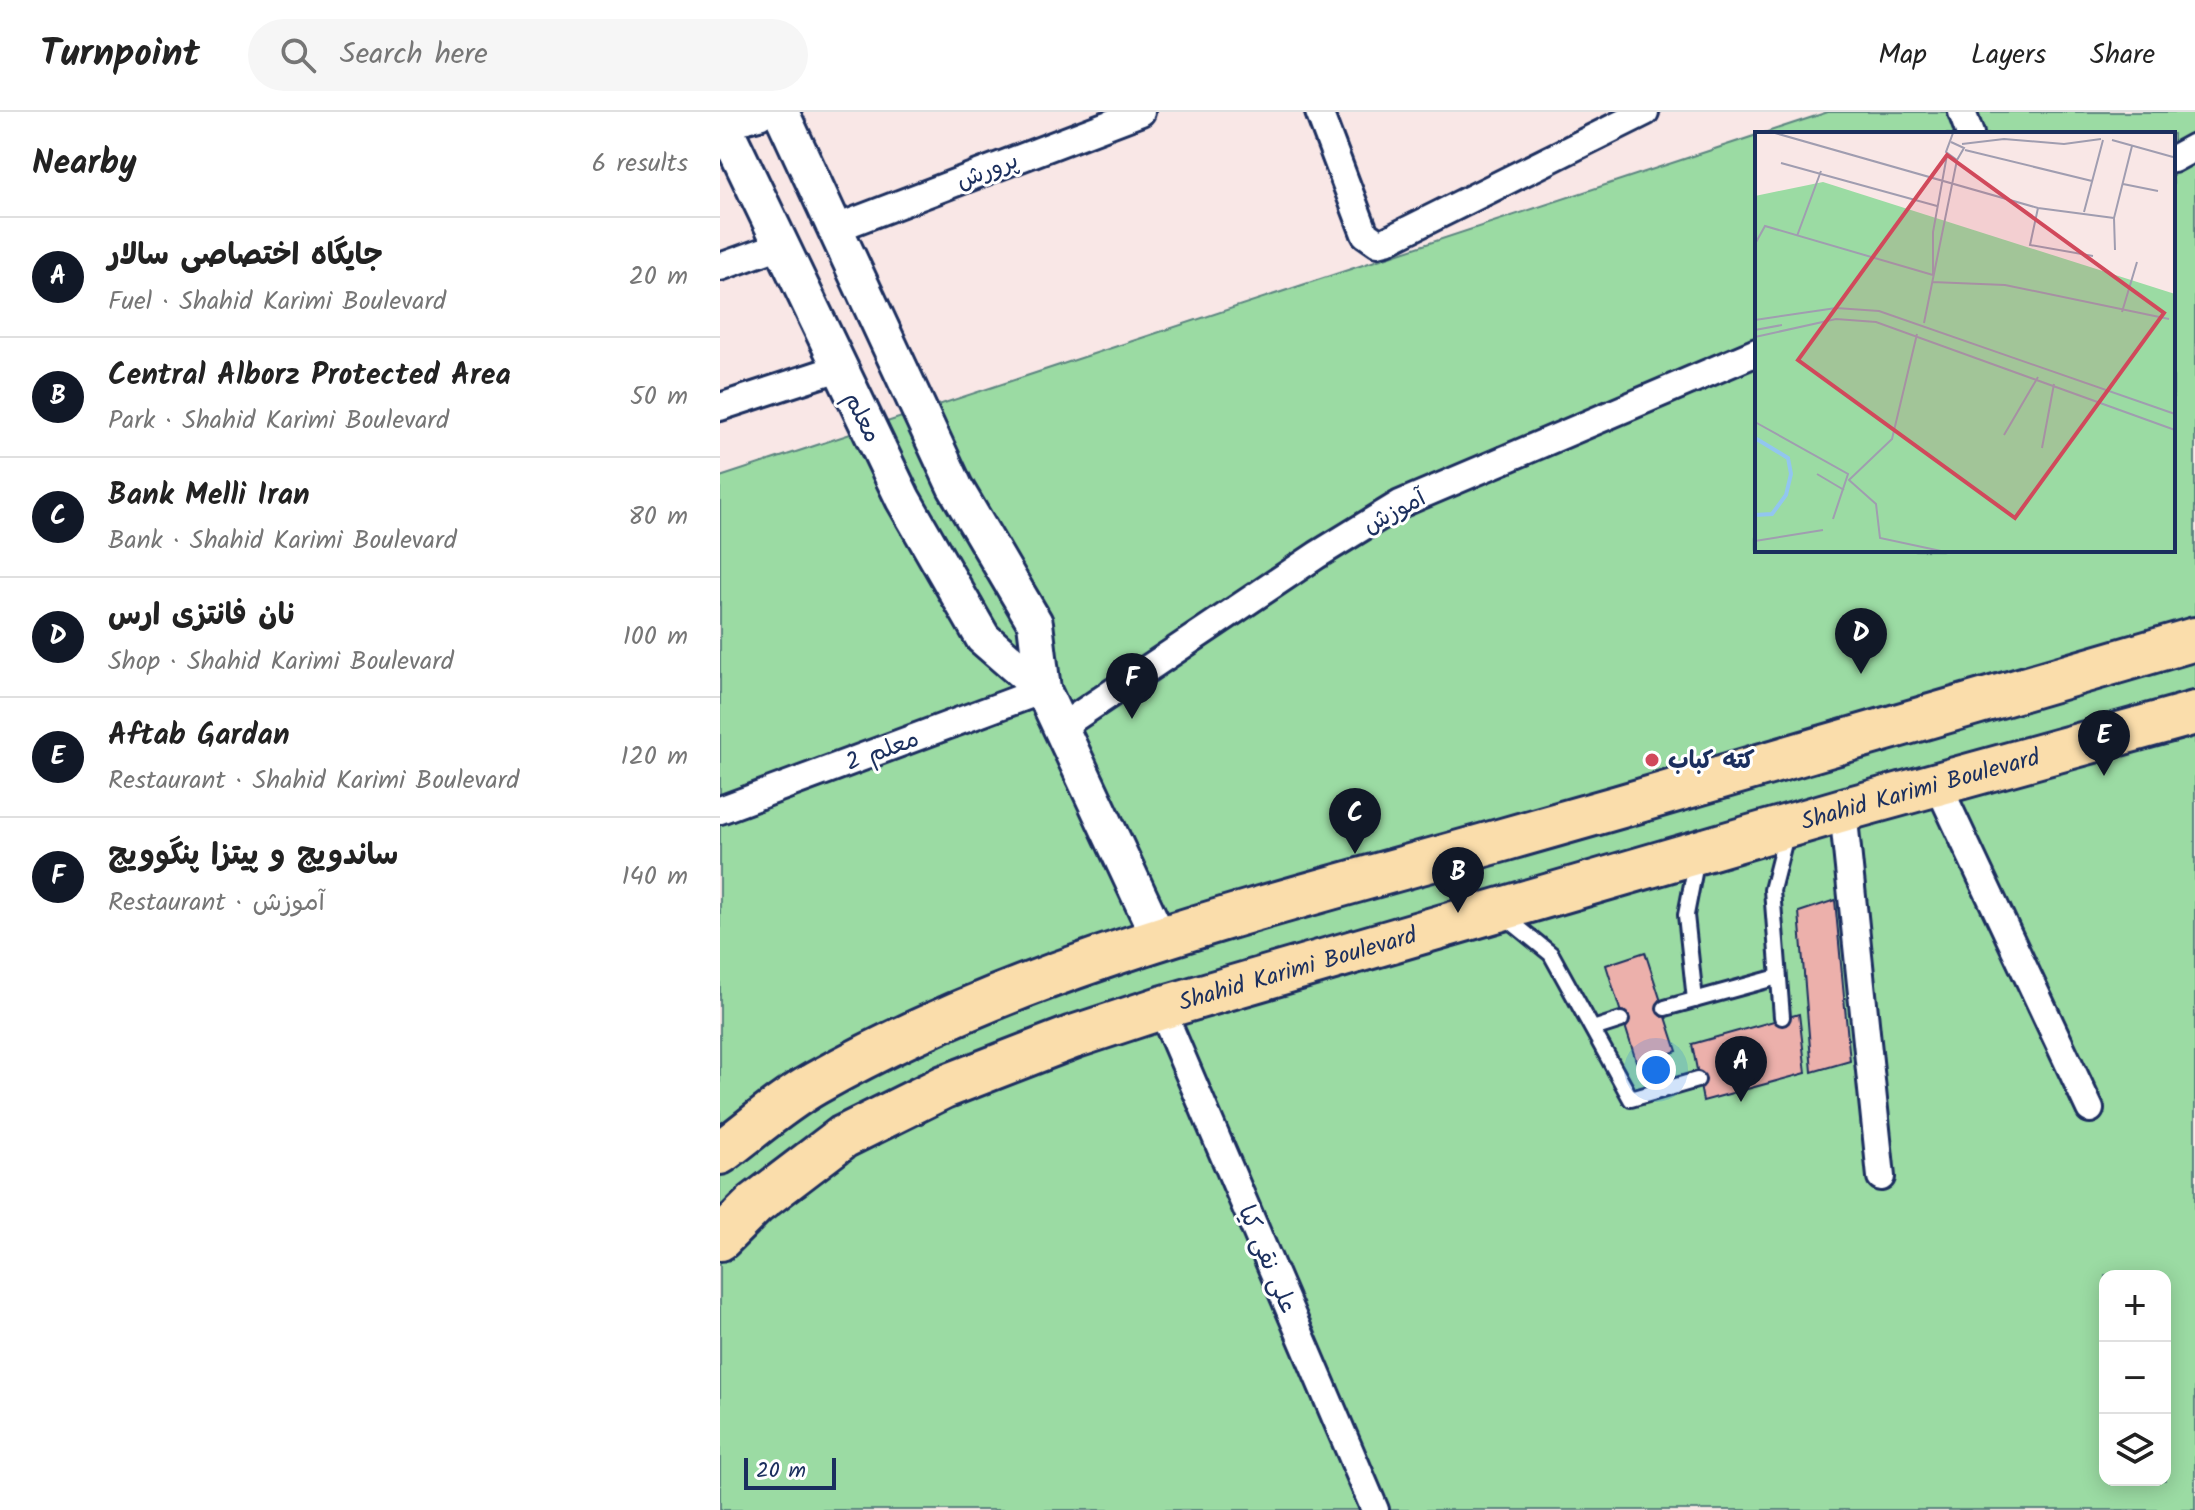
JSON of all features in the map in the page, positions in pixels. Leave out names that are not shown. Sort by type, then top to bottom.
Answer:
[{"type":"main road","points":[[720,1153],[812,1085],[921,1029],[1057,973],[1159,938],[2195,639]]},
{"type":"main road","name":"Shahid Karimi Boulevard","points":[[720,1239],[755,1204],[843,1137],[944,1087],[1073,1037],[1161,1008],[1496,910],[2195,713]]},
{"type":"street","points":[[720,115],[742,116],[758,112]]},
{"type":"street","name":"معلم","points":[[781,112],[955,487],[1035,623],[1043,690],[1159,938]]},
{"type":"street","name":"پرورش","points":[[834,229],[1141,112]]},
{"type":"street","points":[[1319,112],[1365,234],[1378,243],[1645,112]]},
{"type":"street","points":[[1962,112],[1969,132]]},
{"type":"street","name":"معلم","points":[[720,115],[903,499],[983,638],[1043,690]]},
{"type":"street","points":[[2175,158],[2195,147]]},
{"type":"street","points":[[720,267],[834,229]]},
{"type":"street","name":"آموزش","points":[[1061,727],[1317,555],[1400,504],[1755,353]]},
{"type":"street","points":[[720,407],[839,368]]},
{"type":"street","name":"معلم 2","points":[[720,810],[1043,690]]},
{"type":"street","points":[[1938,785],[2090,1109]]},
{"type":"street","points":[[1843,810],[1881,1177]]},
{"type":"street","name":"علی نقی کیا","points":[[1161,1008],[1375,1510]]},
{"type":"lane","points":[[1782,1017],[1772,890],[1789,826]]},
{"type":"lane","points":[[1695,1000],[1686,915],[1698,852]]},
{"type":"lane","points":[[1496,910],[1551,954],[1631,1099],[1697,1080]]},
{"type":"lane","points":[[1665,1008],[1778,977]]},
{"type":"lane","points":[[1593,1029],[1621,1020]]},
{"type":"green space","points":[[1828,112],[2195,112],[2195,1510],[720,1510],[720,477],[1755,136],[1755,552],[2175,552],[2175,132],[1767,132]]},
{"type":"building","points":[[1835,900],[1850,1061],[1812,1072],[1799,912]]},
{"type":"building","points":[[1645,952],[1677,1051],[1637,1064],[1606,965]]},
{"type":"building","points":[[1799,1014],[1806,1073],[1703,1101],[1692,1044]]},
{"type":"place","name":"نان فانتزی ارس","points":[[1861,674]]},
{"type":"place","name":"ساندویچ و پیتزا پنگوویچ","points":[[1132,719]]},
{"type":"place","name":"کته کباب","points":[[1652,760]]},
{"type":"place","name":"Aftab Gardan","points":[[2104,776]]},
{"type":"place","name":"Bank Melli Iran","points":[[1355,854]]},
{"type":"place","name":"Central Alborz Protected Area","points":[[1458,913]]},
{"type":"place","name":"جایگاه اختصاصی سالار","points":[[1741,1102]]}]
